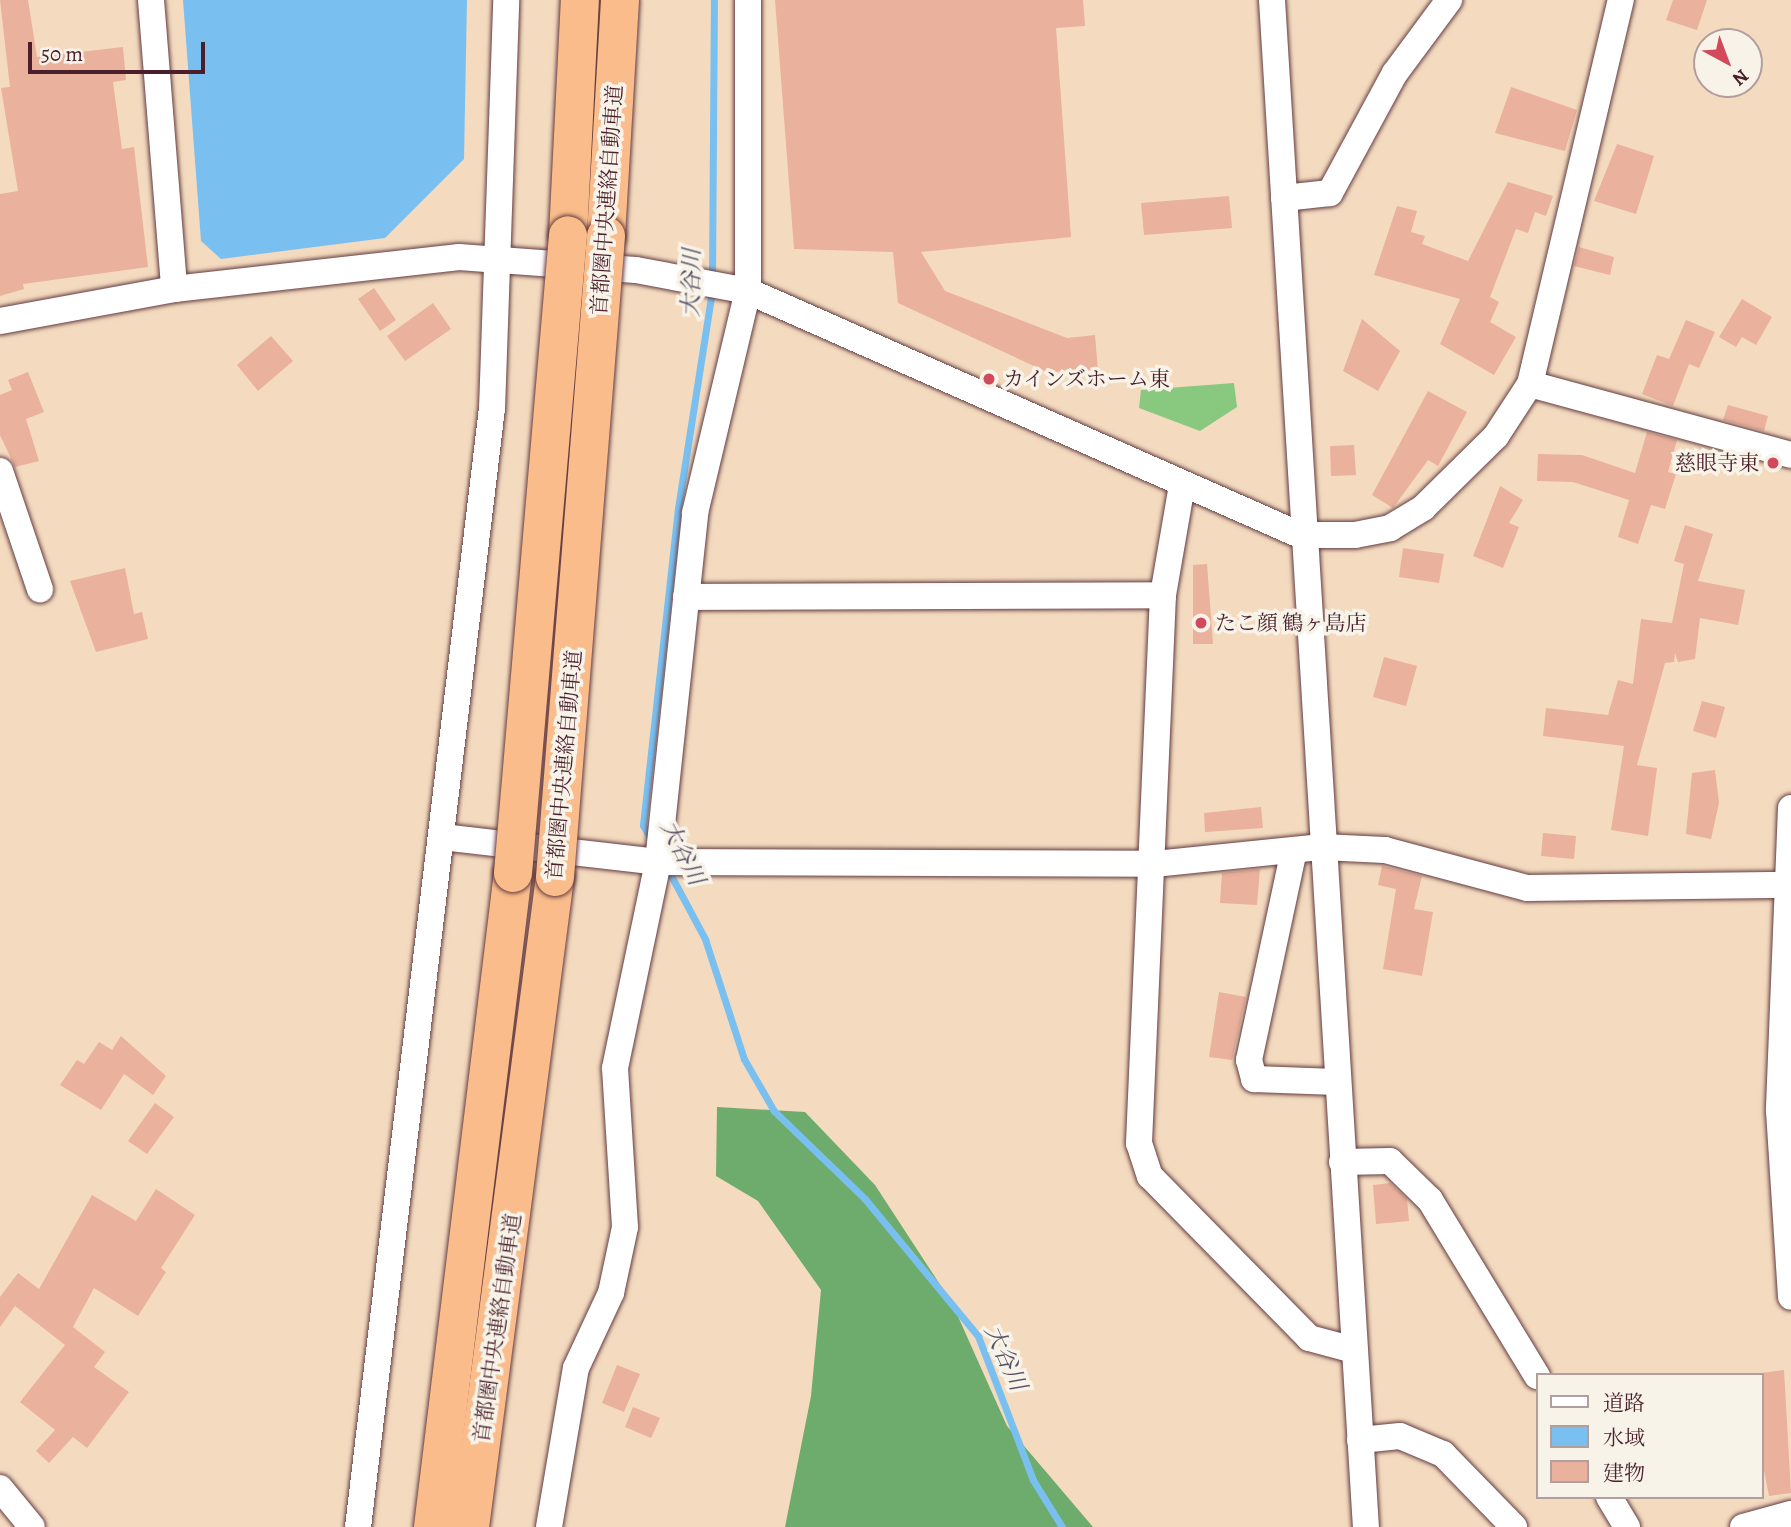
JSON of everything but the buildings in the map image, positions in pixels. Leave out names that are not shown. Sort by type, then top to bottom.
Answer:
[{"type":"highway","name":"首都圏中央連絡自動車道","points":[[433,1527],[513,873],[568,235],[580,0]]},
{"type":"highway","name":"首都圏中央連絡自動車道","points":[[470,1527],[555,877],[606,236],[620,0]]},
{"type":"street","points":[[151,0],[174,289]]},
{"type":"street","points":[[358,1527],[492,409],[495,259],[506,0]]},
{"type":"street","points":[[549,1527],[576,1368],[611,1293],[625,1227],[615,1068],[658,862],[695,513],[748,291],[748,0]]},
{"type":"street","points":[[1272,0],[1300,535],[1366,1527]]},
{"type":"street","points":[[1273,27],[1280,0]]},
{"type":"street","points":[[1283,198],[1329,193],[1395,73],[1449,0]]},
{"type":"street","points":[[0,321],[174,289],[495,259],[636,270],[748,291],[1300,535],[1390,528],[1423,508],[1496,436],[1530,384],[1621,0]]},
{"type":"street","points":[[1530,384],[1791,455]]},
{"type":"street","points":[[0,471],[40,589]]},
{"type":"street","points":[[1182,485],[1163,595],[1154,864],[1139,1143],[1150,1176],[1309,1338],[1354,1350]]},
{"type":"street","points":[[687,597],[1163,595]]},
{"type":"street","points":[[1791,808],[1779,1111],[1791,1297]]},
{"type":"street","points":[[442,836],[658,862],[1154,864],[1322,847],[1385,850],[1527,888],[1788,885]]},
{"type":"street","points":[[1294,850],[1249,1060],[1254,1079],[1336,1082]]},
{"type":"street","points":[[1342,1162],[1390,1161],[1430,1200],[1536,1374]]},
{"type":"street","points":[[1360,1440],[1400,1436],[1443,1454],[1514,1527]]},
{"type":"street","points":[[0,1488],[32,1527]]},
{"type":"street","points":[[1610,1499],[1627,1527]]},
{"type":"street","points":[[1743,1527],[1791,1514]]},
{"type":"green space","points":[[1234,383],[1237,407],[1200,431],[1139,408],[1141,390]]},
{"type":"green space","points":[[717,1107],[805,1112],[875,1185],[952,1303],[1007,1426],[1093,1527],[785,1527],[811,1396],[821,1290],[758,1201],[716,1176]]},
{"type":"water","points":[[183,0],[467,0],[464,159],[385,238],[221,259],[201,241]]},
{"type":"waterway","name":"大谷川","points":[[712,279],[714,0]]},
{"type":"waterway","name":"大谷川","points":[[651,839],[643,825],[678,508],[712,291]]},
{"type":"waterway","name":"大谷川","points":[[667,868],[705,939],[744,1059],[774,1111],[865,1199],[978,1336],[1033,1480],[1062,1527]]},
{"type":"place","name":"カインズホーム東","points":[[989,379]]},
{"type":"place","name":"慈眼寺東","points":[[1773,463]]},
{"type":"place","name":"たこ顔 鶴ヶ島店","points":[[1201,623]]}]
